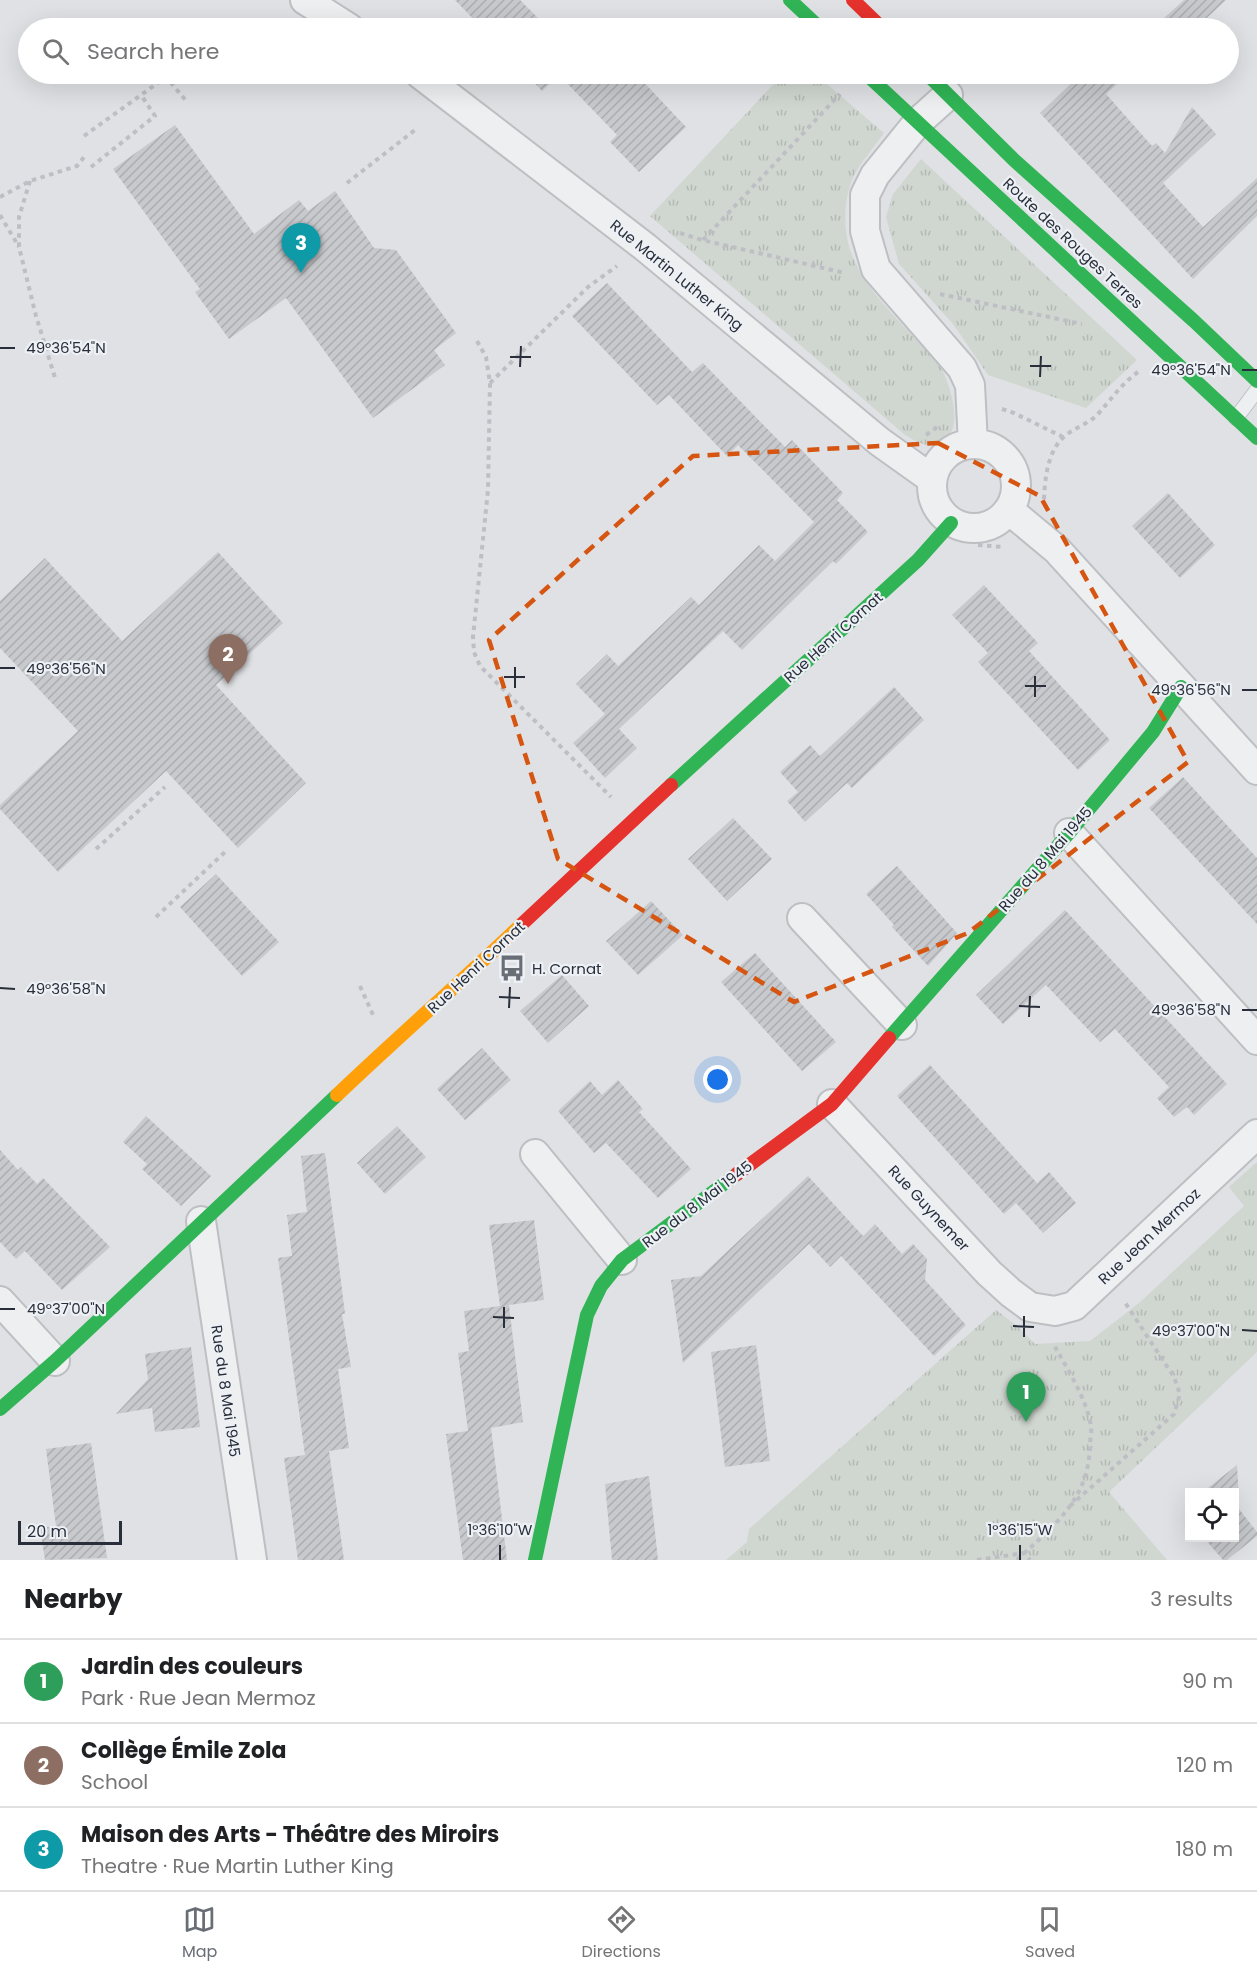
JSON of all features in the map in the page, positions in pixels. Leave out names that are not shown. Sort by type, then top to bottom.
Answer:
[{"type":"street","points":[[305,0],[333,18]]},
{"type":"street","points":[[790,0],[809,18]]},
{"type":"street","points":[[853,0],[872,18]]},
{"type":"street","name":"Rue Martin Luther King","points":[[433,84],[645,247],[888,448],[932,479]]},
{"type":"street","name":"Route des Rouges Terres","points":[[877,84],[982,179],[1257,438]]},
{"type":"street","name":"Route des Rouges Terres","points":[[937,84],[1014,160],[1194,321],[1257,381]]},
{"type":"street","points":[[948,95],[918,122],[875,175],[865,195],[865,231],[876,269],[962,368],[970,385],[973,444]]},
{"type":"street","points":[[1019,518],[1001,520],[976,529],[964,528],[951,523],[942,515],[931,492],[932,479],[937,466],[946,454],[958,446],[973,444],[986,445],[998,451],[1008,460],[1017,485],[1015,498],[1019,518],[1057,550],[1257,770]]},
{"type":"street","name":"Rue Henri Cornat","points":[[0,1409],[55,1361],[394,1041],[440,1002],[634,820],[918,560],[951,523]]},
{"type":"street","name":"Rue du 8 Mai 1945","points":[[535,1560],[587,1315],[601,1286],[622,1260],[832,1104],[1069,833],[1153,732],[1181,687]]},
{"type":"street","points":[[1069,833],[1257,1040]]},
{"type":"street","points":[[802,918],[902,1025]]},
{"type":"street","name":"Rue Guynemer","points":[[832,1104],[989,1273],[1030,1307]]},
{"type":"street","name":"Rue Jean Mermoz","points":[[1030,1307],[1055,1311],[1074,1306],[1257,1134]]},
{"type":"street","points":[[535,1154],[622,1260]]},
{"type":"street","name":"Rue du 8 Mai 1945","points":[[201,1221],[252,1560]]},
{"type":"street","points":[[0,1301],[55,1361]]},
{"type":"lane","points":[[1236,418],[1257,390]]},
{"type":"path","points":[[84,136],[157,84]]},
{"type":"path","points":[[171,84],[188,103]]},
{"type":"path","points":[[702,240],[841,93]]},
{"type":"path","points":[[91,167],[155,116],[141,95]]},
{"type":"path","points":[[347,183],[415,130]]},
{"type":"path","points":[[0,197],[30,181],[77,166],[84,157]]},
{"type":"path","points":[[30,181],[19,217],[20,247],[36,316],[56,381]]},
{"type":"path","points":[[0,215],[20,247]]},
{"type":"path","points":[[490,383],[588,287],[645,247],[662,226],[702,240],[852,274]]},
{"type":"path","points":[[935,292],[1103,328],[1138,327]]},
{"type":"path","points":[[477,341],[486,357],[490,383],[488,490],[473,638],[474,652],[480,666],[634,820]]},
{"type":"path","points":[[1019,518],[1044,500],[1047,468],[1063,437],[1090,422],[1126,381],[1167,354]]},
{"type":"path","points":[[96,849],[165,787]]},
{"type":"path","points":[[156,917],[225,852]]},
{"type":"path","points":[[1017,1560],[1070,1506],[1174,1414],[1180,1394],[1174,1377],[1108,1275]]},
{"type":"path","points":[[1030,1307],[1053,1342],[1078,1388],[1091,1426],[1090,1456],[1084,1484],[1070,1506]]},
{"type":"path","points":[[977,1560],[1024,1553]]},
{"type":"path","points":[[1024,1553],[1030,1560]]},
{"type":"highlighted area","points":[[938,443],[1040,496],[1188,762],[968,933],[794,1002],[558,859],[489,640],[693,456]]},
{"type":"green space","points":[[774,84],[827,84],[884,133],[860,165],[850,185],[846,211],[847,237],[858,268],[876,296],[942,370],[954,407],[953,428],[949,436],[943,442],[928,445],[905,435],[650,216]]},
{"type":"green space","points":[[921,159],[1137,360],[1086,408],[988,375],[953,324],[899,264],[886,217],[893,194]]},
{"type":"green space","points":[[1257,1162],[1257,1352],[1109,1492],[1167,1560],[726,1560],[747,1542],[749,1529],[996,1310],[1035,1344],[1090,1341],[1139,1303],[1244,1206],[1229,1187]]},
{"type":"building","points":[[455,0],[520,0],[538,18],[472,18]]},
{"type":"building","points":[[1184,0],[1226,0],[1207,18],[1164,18]]},
{"type":"building","points":[[535,84],[549,84],[542,91]]},
{"type":"building","points":[[568,84],[645,84],[686,127],[639,172],[610,142],[617,135]]},
{"type":"building","points":[[1070,84],[1117,84],[1106,94],[1152,146],[1156,143],[1165,153],[1192,107],[1216,134],[1163,183],[1203,227],[1257,178],[1257,216],[1193,279],[1040,113]]},
{"type":"building","points":[[175,125],[254,234],[299,200],[308,211],[335,191],[374,248],[396,250],[456,333],[434,350],[445,365],[373,418],[286,298],[229,339],[195,292],[200,289],[113,169]]},
{"type":"building","points":[[607,283],[692,372],[703,363],[785,447],[792,440],[843,493],[837,500],[868,532],[836,564],[833,561],[742,650],[723,631],[619,729],[637,748],[605,778],[573,743],[605,714],[576,684],[607,654],[618,666],[691,597],[699,605],[759,545],[775,561],[814,522],[738,445],[727,456],[669,395],[657,405],[572,316]]},
{"type":"building","points":[[1168,493],[1215,545],[1180,578],[1132,526]]},
{"type":"building","points":[[218,552],[283,623],[216,685],[306,783],[238,848],[166,771],[58,872],[0,809],[0,805],[78,731],[0,648],[0,601],[45,558],[122,641]]},
{"type":"building","points":[[984,585],[1038,643],[1029,651],[1110,740],[1078,770],[978,662],[988,653],[952,615]]},
{"type":"building","points":[[894,687],[924,720],[852,788],[847,783],[805,822],[787,801],[798,792],[780,772],[810,745],[820,756]]},
{"type":"building","points":[[1183,777],[1257,858],[1257,924],[1149,808]]},
{"type":"building","points":[[733,818],[772,859],[727,901],[688,859]]},
{"type":"building","points":[[897,866],[957,933],[928,966],[892,927],[894,925],[866,894]]},
{"type":"building","points":[[216,874],[279,942],[242,976],[180,907]]},
{"type":"building","points":[[651,901],[683,935],[638,975],[606,941]]},
{"type":"building","points":[[1065,910],[1227,1084],[1194,1115],[1187,1107],[1174,1117],[1157,1098],[1169,1087],[1115,1029],[1100,1042],[1046,985],[1003,1024],[976,995]]},
{"type":"building","points":[[755,953],[836,1042],[802,1071],[721,982]]},
{"type":"building","points":[[562,975],[589,1006],[548,1043],[520,1011]]},
{"type":"building","points":[[482,1048],[511,1080],[465,1120],[437,1089]]},
{"type":"building","points":[[930,1065],[1037,1183],[1049,1172],[1076,1203],[1043,1233],[1016,1203],[1004,1214],[897,1096]]},
{"type":"building","points":[[618,1080],[643,1109],[639,1112],[691,1169],[658,1198],[606,1143],[594,1153],[558,1111],[590,1081],[602,1095]]},
{"type":"building","points":[[146,1116],[211,1176],[181,1206],[142,1169],[147,1164],[123,1142]]},
{"type":"building","points":[[397,1126],[426,1157],[385,1194],[357,1163]]},
{"type":"building","points":[[0,1150],[18,1170],[21,1167],[37,1184],[43,1178],[110,1247],[62,1290],[25,1251],[16,1259],[0,1242]]},
{"type":"building","points":[[325,1153],[345,1314],[342,1314],[351,1367],[338,1369],[349,1448],[329,1451],[344,1560],[298,1560],[284,1458],[305,1455],[278,1258],[292,1256],[287,1215],[307,1212],[301,1156]]},
{"type":"building","points":[[808,1176],[863,1236],[875,1224],[902,1254],[913,1244],[927,1259],[925,1280],[966,1325],[934,1356],[841,1256],[830,1267],[809,1244],[683,1363],[671,1280],[701,1276]]},
{"type":"building","points":[[534,1220],[544,1300],[509,1305],[523,1422],[491,1428],[507,1560],[463,1560],[446,1434],[468,1431],[458,1353],[469,1351],[464,1311],[500,1306],[489,1225]]},
{"type":"building","points":[[756,1345],[770,1461],[725,1467],[711,1352]]},
{"type":"building","points":[[191,1347],[200,1427],[155,1432],[152,1408],[116,1414],[148,1379],[145,1354]]},
{"type":"building","points":[[91,1443],[107,1558],[45,1560],[40,1528],[56,1526],[46,1449]]},
{"type":"building","points":[[1237,1465],[1238,1488],[1208,1488]]},
{"type":"building","points":[[649,1476],[658,1560],[612,1560],[605,1484]]},
{"type":"building","points":[[1239,1509],[1257,1532],[1257,1536],[1227,1560],[1223,1560],[1207,1542],[1239,1542]]},
{"type":"traffic: fast","points":[[790,0],[809,18]]},
{"type":"traffic: fast","points":[[877,84],[1257,438]]},
{"type":"traffic: fast","points":[[937,84],[1014,160],[1194,321],[1257,381]]},
{"type":"traffic: fast","points":[[671,785],[918,560],[951,523]]},
{"type":"traffic: fast","points":[[889,1038],[1069,833],[1153,732],[1181,687]]},
{"type":"traffic: fast","points":[[0,1409],[55,1361],[337,1095]]},
{"type":"traffic: fast","points":[[535,1560],[587,1315],[601,1286],[622,1260],[737,1174]]},
{"type":"traffic: slow","points":[[337,1095],[522,924]]},
{"type":"traffic: jam","points":[[853,0],[872,18]]},
{"type":"traffic: jam","points":[[522,924],[671,785]]},
{"type":"traffic: jam","points":[[737,1174],[832,1104],[889,1038]]},
{"type":"place","name":"Maison des Arts - Théâtre des Miroirs","points":[[301,273]]},
{"type":"place","name":"Collège Émile Zola","points":[[228,684]]},
{"type":"place","name":"H. Cornat","points":[[512,968]]},
{"type":"place","name":"Jardin des couleurs","points":[[1026,1422]]}]
